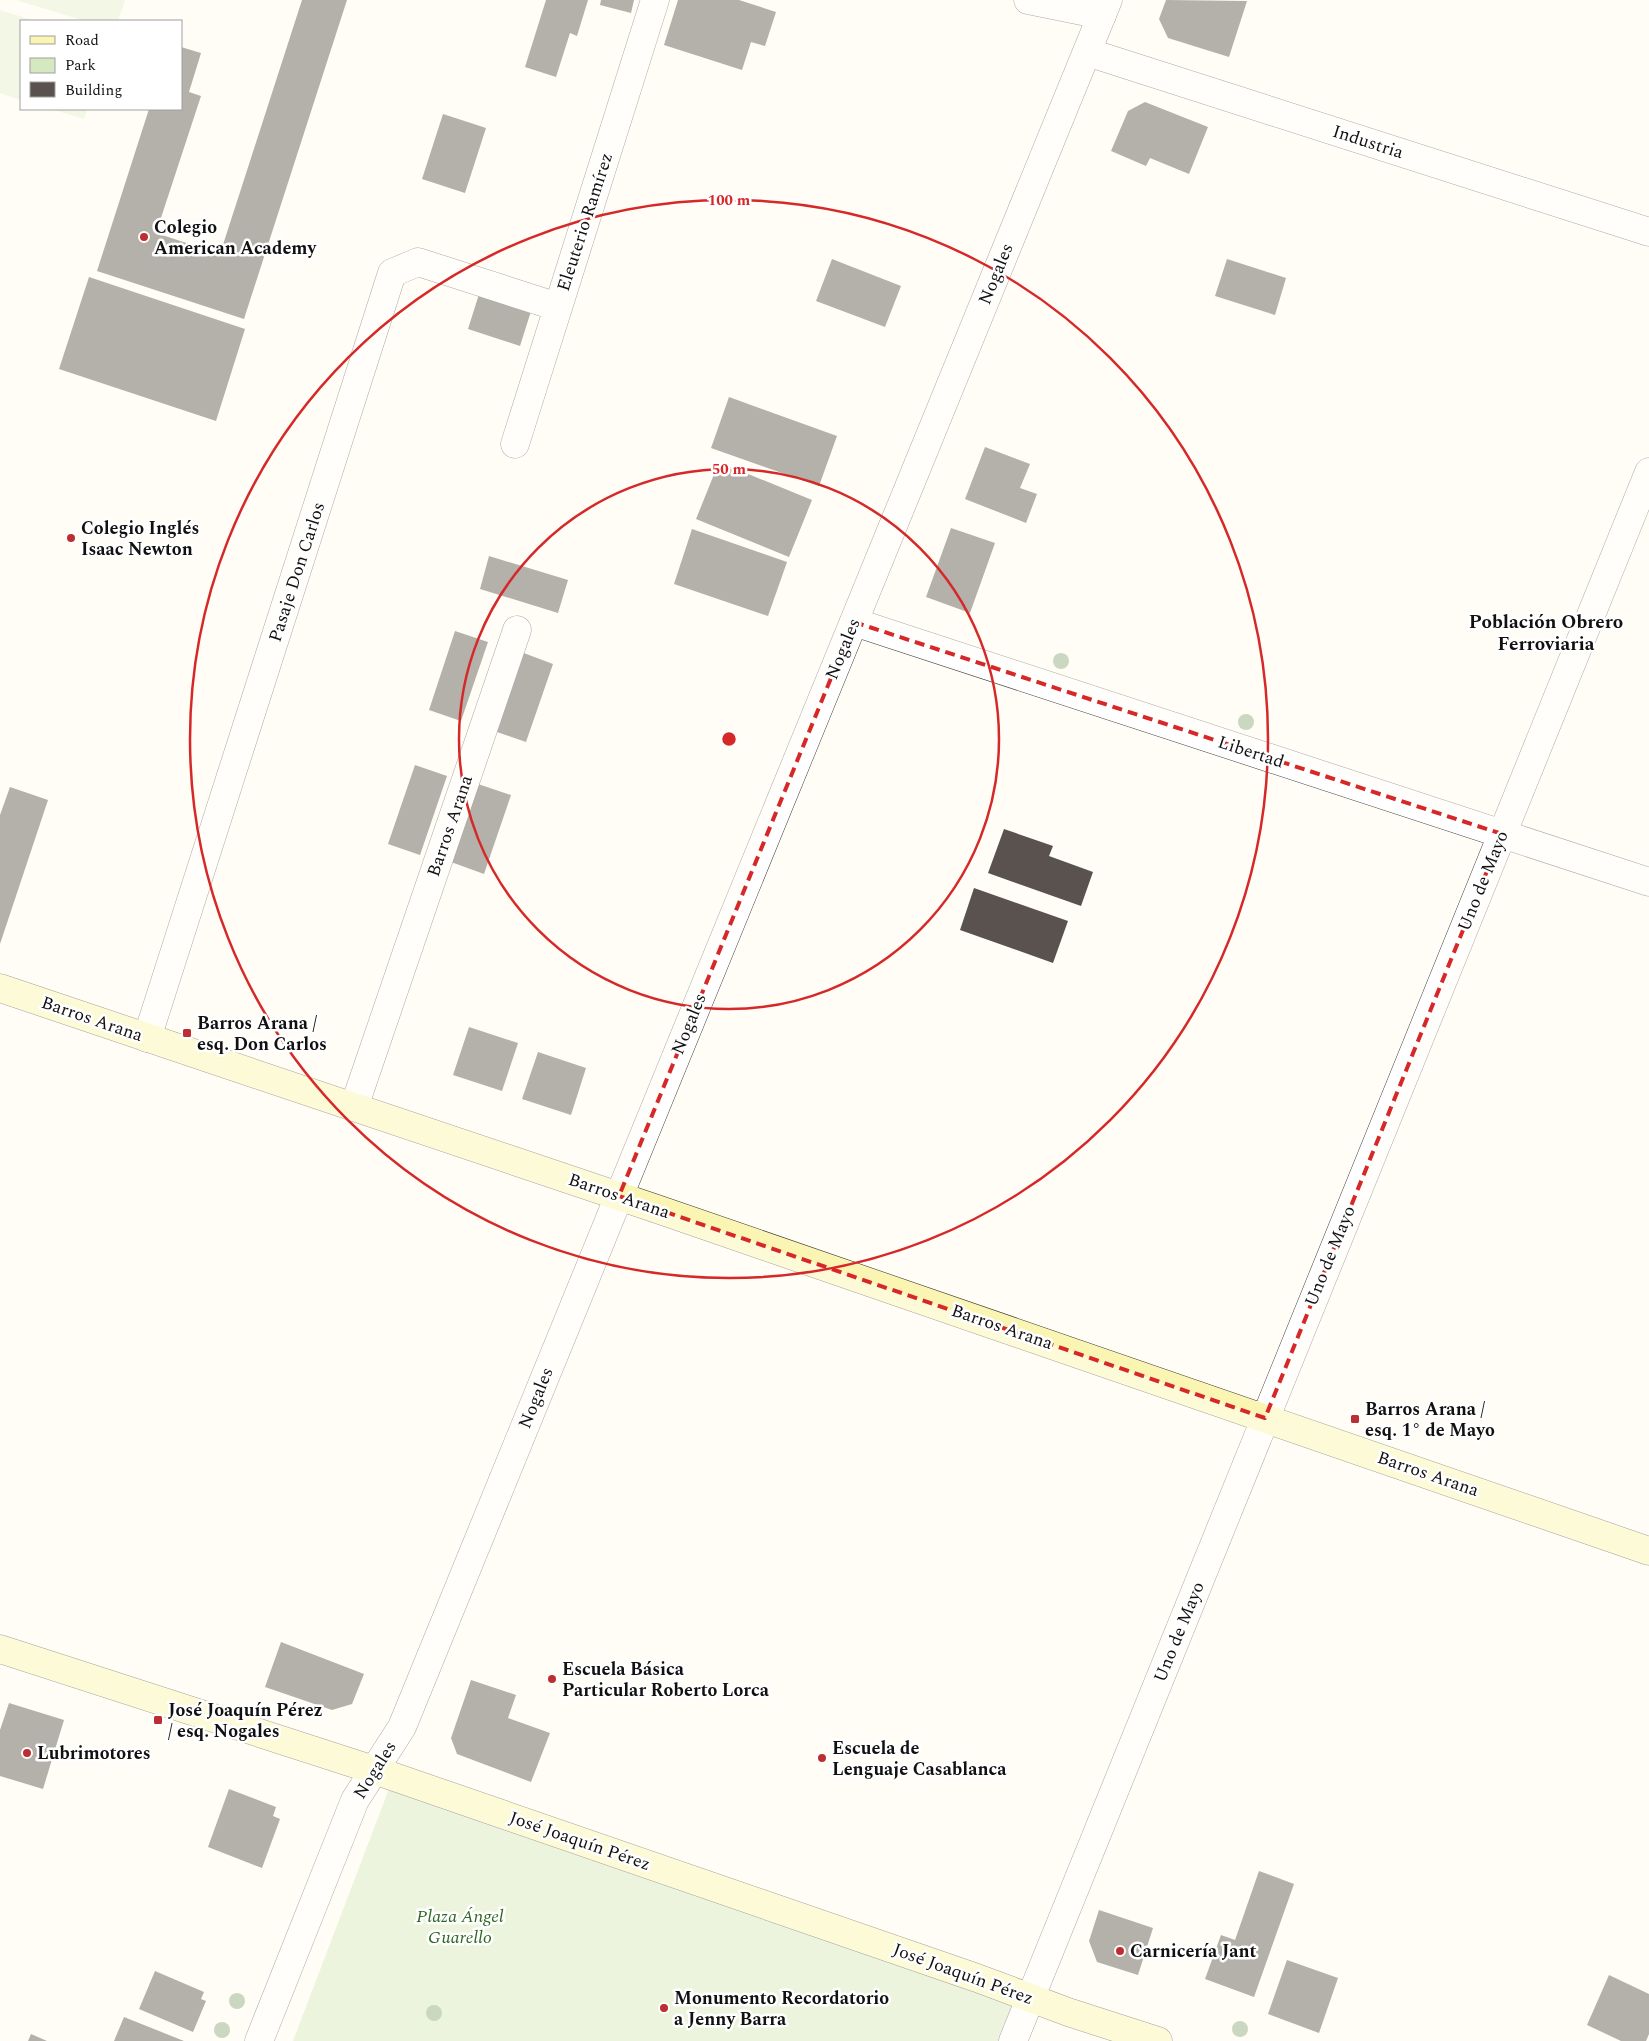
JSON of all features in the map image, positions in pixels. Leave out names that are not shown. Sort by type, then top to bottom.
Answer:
[{"type":"main road","name":"Barros Arana","points":[[0,988],[619,1196],[1649,1550]]},
{"type":"main road","name":"José Joaquín Pérez","points":[[0,1649],[374,1770],[1158,2041]]},
{"type":"street","name":"Eleuterio Ramírez","points":[[515,444],[655,0]]},
{"type":"street","points":[[1028,0],[1105,7]]},
{"type":"street","name":"Nogales","points":[[259,2041],[355,1800],[402,1727],[1105,7]]},
{"type":"street","name":"Industria","points":[[1086,52],[1649,232]]},
{"type":"street","name":"Pasaje Don Carlos","points":[[147,1038],[392,274],[418,262],[558,307]]},
{"type":"street","name":"Uno de Mayo","points":[[1013,2041],[1649,472]]},
{"type":"street","name":"Libertad","points":[[854,622],[1649,882]]},
{"type":"street","name":"Barros Arana","points":[[354,1107],[517,630]]},
{"type":"highlighted area","points":[[854,622],[1502,834],[1265,1418],[619,1196]]},
{"type":"green space","points":[[16,0],[125,0],[118,20],[82,20]]},
{"type":"green space","points":[[0,10],[32,20],[20,20],[20,100],[0,93]]},
{"type":"green space","points":[[54,110],[87,110],[84,119]]},
{"type":"green space","name":"Plaza Ángel Guarello","points":[[392,1781],[1026,2002],[1009,2041],[293,2041]]},
{"type":"building","points":[[302,0],[347,0],[244,319],[97,271],[149,110],[182,110],[182,47],[201,53],[189,92],[201,96],[156,233],[220,254]]},
{"type":"building","points":[[546,0],[588,0],[577,36],[570,33],[556,77],[525,67]]},
{"type":"building","points":[[601,0],[634,0],[631,13],[600,5]]},
{"type":"building","points":[[678,0],[739,0],[776,12],[765,46],[751,42],[742,70],[664,45]]},
{"type":"building","points":[[1166,0],[1247,1],[1229,57],[1168,38],[1159,19]]},
{"type":"building","points":[[1145,102],[1208,127],[1189,174],[1150,158],[1146,166],[1111,151],[1128,111]]},
{"type":"building","points":[[443,114],[486,128],[465,193],[422,179]]},
{"type":"building","points":[[832,259],[901,286],[885,327],[816,301]]},
{"type":"building","points":[[1227,259],[1286,278],[1275,315],[1215,296]]},
{"type":"building","points":[[89,277],[245,329],[216,421],[59,369]]},
{"type":"building","points":[[480,291],[532,308],[520,346],[468,329]]},
{"type":"building","points":[[729,397],[837,436],[819,486],[711,448]]},
{"type":"building","points":[[985,447],[1030,464],[1020,488],[1037,494],[1026,523],[965,499]]},
{"type":"building","points":[[719,462],[812,500],[789,557],[696,519]]},
{"type":"building","points":[[951,528],[995,543],[970,613],[926,597]]},
{"type":"building","points":[[692,529],[787,562],[768,616],[674,584]]},
{"type":"building","points":[[489,556],[568,580],[558,613],[480,589]]},
{"type":"building","points":[[455,631],[488,642],[461,721],[429,710]]},
{"type":"building","points":[[521,652],[553,664],[526,742],[494,731]]},
{"type":"building","points":[[415,765],[447,776],[420,855],[388,844]]},
{"type":"building","points":[[478,784],[511,795],[484,874],[451,862]]},
{"type":"building","points":[[10,787],[48,800],[0,944],[0,815]]},
{"type":"building","points":[[1004,829],[1053,846],[1049,856],[1093,872],[1081,906],[988,873]]},
{"type":"building","points":[[974,888],[1068,921],[1053,963],[960,930]]},
{"type":"building","points":[[469,1027],[518,1043],[502,1091],[453,1075]]},
{"type":"building","points":[[538,1052],[586,1068],[571,1115],[522,1099]]},
{"type":"building","points":[[281,1642],[364,1674],[352,1704],[332,1710],[265,1687]]},
{"type":"building","points":[[471,1680],[516,1695],[508,1718],[550,1733],[531,1782],[457,1754],[451,1738]]},
{"type":"building","name":"Lubrimotores","points":[[9,1703],[64,1720],[43,1789],[0,1776],[0,1730]]},
{"type":"building","points":[[229,1789],[276,1807],[273,1816],[280,1819],[262,1868],[208,1847]]},
{"type":"building","points":[[1259,1871],[1294,1884],[1254,1997],[1205,1979],[1221,1935],[1235,1940]]},
{"type":"building","name":"Carnicería Jant","points":[[1099,1910],[1153,1928],[1138,1975],[1097,1962],[1089,1941]]},
{"type":"building","points":[[1287,1960],[1338,1978],[1319,2033],[1268,2014]]},
{"type":"building","points":[[155,1971],[204,1992],[201,1999],[206,2001],[193,2032],[139,2009]]},
{"type":"building","points":[[1609,1975],[1649,1994],[1649,2034],[1646,2041],[1621,2041],[1587,2025]]},
{"type":"building","points":[[124,2017],[184,2041],[114,2041]]},
{"type":"building","points":[[31,2034],[47,2041],[28,2041]]},
{"type":"place","name":"Colegio American Academy","points":[[144,237]]},
{"type":"place","name":"Colegio Inglés Isaac Newton","points":[[71,538]]},
{"type":"place","name":"Barros Arana / esq. Don Carlos","points":[[187,1033]]},
{"type":"place","name":"Barros Arana / esq. 1° de Mayo","points":[[1355,1419]]},
{"type":"place","name":"Escuela Básica Particular Roberto Lorca","points":[[552,1679]]},
{"type":"place","name":"José Joaquín Pérez / esq. Nogales","points":[[158,1720]]},
{"type":"place","name":"Lubrimotores","points":[[27,1753]]},
{"type":"place","name":"Escuela de Lenguaje Casablanca","points":[[822,1758]]},
{"type":"place","name":"Carnicería Jant","points":[[1120,1951]]},
{"type":"place","name":"Monumento Recordatorio a Jenny Barra","points":[[664,2008]]},
{"type":"district","name":"Población Obrero Ferroviaria","points":[[1546,633]]}]
